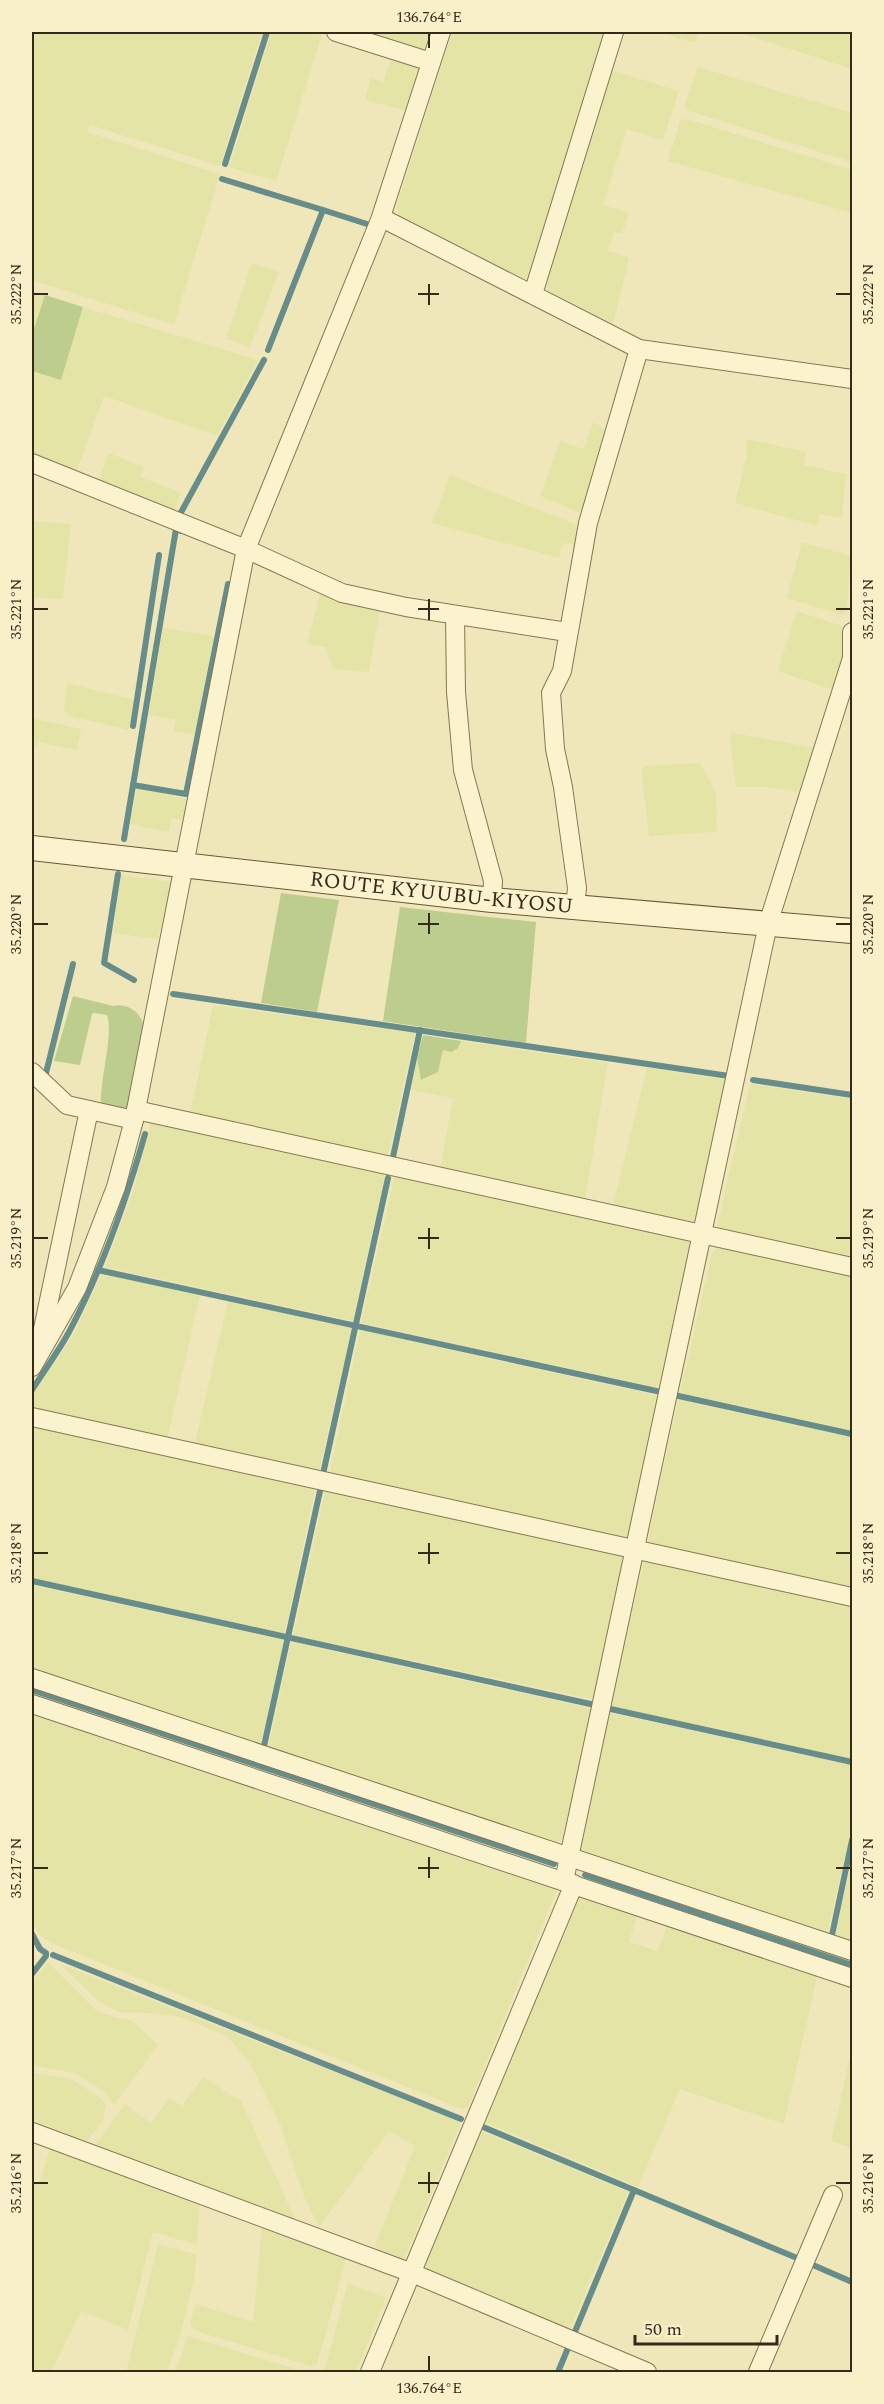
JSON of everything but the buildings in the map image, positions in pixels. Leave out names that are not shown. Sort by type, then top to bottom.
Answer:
[{"type":"main road","name":"ROUTE KYUUBU-KIYOSU","points":[[32,848],[492,900],[852,931]]},
{"type":"street","points":[[336,32],[431,62]]},
{"type":"street","points":[[34,1362],[77,1288],[116,1187],[135,1115],[246,549],[381,218],[441,32]]},
{"type":"street","points":[[533,294],[614,32]]},
{"type":"street","points":[[381,218],[639,349],[852,379]]},
{"type":"street","points":[[575,907],[577,888],[563,787],[555,749],[551,693],[562,671],[567,632],[588,523],[639,349]]},
{"type":"street","points":[[32,463],[246,549],[342,593],[455,615],[567,632]]},
{"type":"street","points":[[455,615],[456,692],[463,770],[493,881],[492,900]]},
{"type":"street","points":[[370,2373],[569,1882],[569,1857],[768,924],[844,710],[852,658],[852,632]]},
{"type":"street","points":[[32,1072],[67,1105],[135,1115],[852,1267]]},
{"type":"street","points":[[34,1362],[89,1110]]},
{"type":"street","points":[[32,1417],[852,1597]]},
{"type":"street","points":[[32,1678],[852,1951]]},
{"type":"street","points":[[32,1704],[852,1978]]},
{"type":"street","points":[[32,2132],[412,2273],[647,2373]]},
{"type":"street","points":[[758,2373],[833,2194]]},
{"type":"shaded area","points":[[32,32],[262,32],[220,166],[90,125],[87,132],[220,174],[174,325],[32,280]]},
{"type":"shaded area","points":[[271,32],[311,32],[322,35],[276,181],[229,167]]},
{"type":"shaded area","points":[[364,32],[431,32],[425,50]]},
{"type":"shaded area","points":[[452,32],[605,32],[528,277],[518,281],[400,220],[396,208]]},
{"type":"shaded area","points":[[658,32],[699,32],[695,43]]},
{"type":"shaded area","points":[[737,32],[852,32],[852,69]]},
{"type":"shaded area","points":[[391,58],[420,67],[406,111],[365,100],[371,78],[383,82]]},
{"type":"shaded area","points":[[698,67],[852,113],[852,162],[689,111],[684,106]]},
{"type":"shaded area","points":[[611,70],[679,91],[663,140],[627,129],[603,205],[629,213],[622,234],[614,232],[608,251],[629,258],[614,321],[609,326],[549,296],[545,283]]},
{"type":"shaded area","points":[[687,119],[849,169],[852,172],[852,213],[668,161],[680,121]]},
{"type":"shaded area","points":[[252,263],[279,272],[250,347],[226,339]]},
{"type":"shaded area","points":[[32,291],[45,295],[32,335]]},
{"type":"shaded area","points":[[83,307],[258,360],[217,436],[104,396],[75,476],[32,458],[32,371],[61,379]]},
{"type":"shaded area","points":[[593,422],[610,432],[586,509],[578,512],[540,496],[560,441],[584,449]]},
{"type":"shaded area","points":[[747,439],[806,452],[804,465],[846,474],[842,518],[820,514],[817,526],[735,503],[746,458]]},
{"type":"shaded area","points":[[109,453],[144,467],[141,477],[181,493],[172,515],[97,485]]},
{"type":"shaded area","points":[[450,475],[573,523],[582,533],[579,546],[562,543],[559,558],[432,523]]},
{"type":"shaded area","points":[[32,521],[71,524],[63,599],[32,598]]},
{"type":"shaded area","points":[[802,542],[850,556],[847,611],[842,615],[787,598]]},
{"type":"shaded area","points":[[321,591],[380,608],[369,672],[333,669],[326,647],[307,644]]},
{"type":"shaded area","points":[[797,611],[840,625],[844,631],[845,658],[834,690],[778,671]]},
{"type":"shaded area","points":[[163,628],[214,636],[195,735],[174,731],[176,720],[149,715]]},
{"type":"shaded area","points":[[67,683],[134,700],[129,730],[69,716],[64,711]]},
{"type":"shaded area","points":[[32,718],[81,729],[77,750],[38,742],[36,747],[32,746]]},
{"type":"shaded area","points":[[729,732],[814,748],[801,792],[768,787],[736,787]]},
{"type":"shaded area","points":[[700,763],[716,793],[717,832],[649,836],[641,770],[645,766]]},
{"type":"shaded area","points":[[137,788],[187,799],[182,820],[172,818],[169,832],[130,824]]},
{"type":"shaded area","points":[[121,875],[172,882],[158,939],[113,933]]},
{"type":"shaded area","points":[[213,1005],[415,1033],[388,1156],[190,1114]]},
{"type":"shaded area","points":[[461,1041],[608,1063],[585,1200],[440,1169],[453,1098],[411,1090],[417,1058],[421,1079],[424,1080],[438,1072],[443,1050],[458,1048]]},
{"type":"shaded area","points":[[647,1068],[729,1080],[700,1217],[691,1223],[613,1206]]},
{"type":"shaded area","points":[[750,1084],[852,1099],[852,1260],[721,1231],[717,1225]]},
{"type":"shaded area","points":[[151,1121],[385,1174],[353,1321],[105,1267],[133,1192]]},
{"type":"shaded area","points":[[395,1175],[687,1239],[694,1252],[665,1389],[361,1323]]},
{"type":"shaded area","points":[[718,1246],[852,1276],[852,1430],[680,1393],[712,1253]]},
{"type":"shaded area","points":[[102,1273],[200,1295],[167,1440],[32,1410],[32,1396],[74,1334]]},
{"type":"shaded area","points":[[228,1301],[352,1328],[318,1474],[194,1446]]},
{"type":"shaded area","points":[[360,1330],[663,1397],[635,1532],[623,1540],[329,1476]]},
{"type":"shaded area","points":[[678,1400],[852,1437],[852,1589],[651,1546],[648,1541]]},
{"type":"shaded area","points":[[32,1424],[315,1489],[285,1633],[32,1579]]},
{"type":"shaded area","points":[[325,1491],[619,1554],[626,1564],[596,1700],[293,1635]]},
{"type":"shaded area","points":[[647,1560],[852,1605],[852,1759],[611,1706],[643,1565]]},
{"type":"shaded area","points":[[32,1585],[284,1640],[260,1746],[32,1670]]},
{"type":"shaded area","points":[[291,1642],[594,1709],[569,1835],[557,1843],[268,1749]]},
{"type":"shaded area","points":[[32,1710],[558,1887],[468,2107],[462,2109],[51,1943],[41,1936],[32,1924]]},
{"type":"shaded area","points":[[610,1713],[852,1765],[852,1825],[827,1935],[579,1852]]},
{"type":"shaded area","points":[[852,1858],[852,1943],[835,1938]]},
{"type":"shaded area","points":[[582,1893],[638,1912],[629,1942],[658,1951],[668,1922],[818,1972],[784,2124],[680,2089],[638,2187],[482,2121],[575,1898]]},
{"type":"shaded area","points":[[48,1962],[97,2011],[132,2020],[158,2045],[114,2105],[103,2091],[77,2074],[32,2065],[32,1982]]},
{"type":"shaded area","points":[[60,1964],[461,2122],[403,2262],[375,2252],[376,2243],[415,2146],[389,2131],[319,2227],[304,2197],[280,2124],[251,2065],[227,2036],[180,2017],[150,2013],[121,2013],[99,2002]]},
{"type":"shaded area","points":[[852,2049],[852,2148],[831,2141]]},
{"type":"shaded area","points":[[32,2072],[71,2079],[106,2104],[103,2121],[83,2145],[32,2126]]},
{"type":"shaded area","points":[[203,2077],[241,2101],[297,2223],[93,2148],[125,2104],[151,2123],[169,2098],[182,2106]]},
{"type":"shaded area","points":[[478,2130],[628,2192],[568,2333],[423,2272],[421,2264]]},
{"type":"shaded area","points":[[51,2146],[200,2201],[197,2245],[153,2232],[128,2330],[81,2311],[51,2372],[32,2372],[32,2183],[39,2184]]},
{"type":"shaded area","points":[[262,2225],[347,2256],[317,2364],[311,2366],[193,2330],[190,2323],[196,2304],[253,2322]]},
{"type":"shaded area","points":[[158,2244],[197,2255],[194,2279],[182,2329],[167,2372],[126,2372]]},
{"type":"shaded area","points":[[348,2283],[386,2298],[356,2372],[320,2372],[325,2368]]},
{"type":"shaded area","points":[[188,2336],[305,2372],[175,2372]]},
{"type":"green space","points":[[45,295],[83,307],[61,380],[32,371],[32,335]]},
{"type":"green space","points":[[281,893],[339,900],[317,1012],[261,1003]]},
{"type":"green space","points":[[400,907],[536,922],[526,1043],[383,1021]]},
{"type":"green space","points":[[73,996],[113,1006],[127,1007],[136,1012],[141,1019],[143,1024],[127,1106],[122,1111],[101,1107],[109,1033],[107,1015],[92,1014],[80,1065],[54,1061]]},
{"type":"green space","points":[[423,1035],[461,1041],[458,1048],[451,1052],[443,1050],[438,1072],[421,1080],[417,1058]]},
{"type":"waterway","points":[[225,164],[267,32]]},
{"type":"waterway","points":[[222,179],[323,210]]},
{"type":"waterway","points":[[268,350],[323,210],[367,224]]},
{"type":"waterway","points":[[179,516],[264,360]]},
{"type":"waterway","points":[[124,839],[176,529],[181,531]]},
{"type":"waterway","points":[[133,726],[159,555]]},
{"type":"waterway","points":[[133,785],[186,794],[228,584]]},
{"type":"waterway","points":[[118,874],[104,963],[134,980]]},
{"type":"waterway","points":[[46,1073],[73,964]]},
{"type":"waterway","points":[[173,994],[729,1076]]},
{"type":"waterway","points":[[393,1157],[420,1030]]},
{"type":"waterway","points":[[753,1080],[852,1095]]},
{"type":"waterway","points":[[32,1390],[69,1332],[103,1260],[145,1134]]},
{"type":"waterway","points":[[323,1474],[388,1178]]},
{"type":"waterway","points":[[98,1270],[661,1392]]},
{"type":"waterway","points":[[674,1395],[852,1434]]},
{"type":"waterway","points":[[264,1746],[320,1491]]},
{"type":"waterway","points":[[32,1581],[595,1705]]},
{"type":"waterway","points":[[32,1690],[554,1864]]},
{"type":"waterway","points":[[606,1708],[852,1762]]},
{"type":"waterway","points":[[832,1935],[852,1840]]},
{"type":"waterway","points":[[585,1875],[852,1965]]},
{"type":"waterway","points":[[32,1934],[40,1949],[46,1953],[32,1974]]},
{"type":"waterway","points":[[53,1955],[461,2119]]},
{"type":"waterway","points":[[483,2127],[797,2258]]},
{"type":"waterway","points":[[574,2334],[634,2190]]},
{"type":"waterway","points":[[813,2265],[852,2282]]},
{"type":"waterway","points":[[558,2372],[568,2348]]}]
